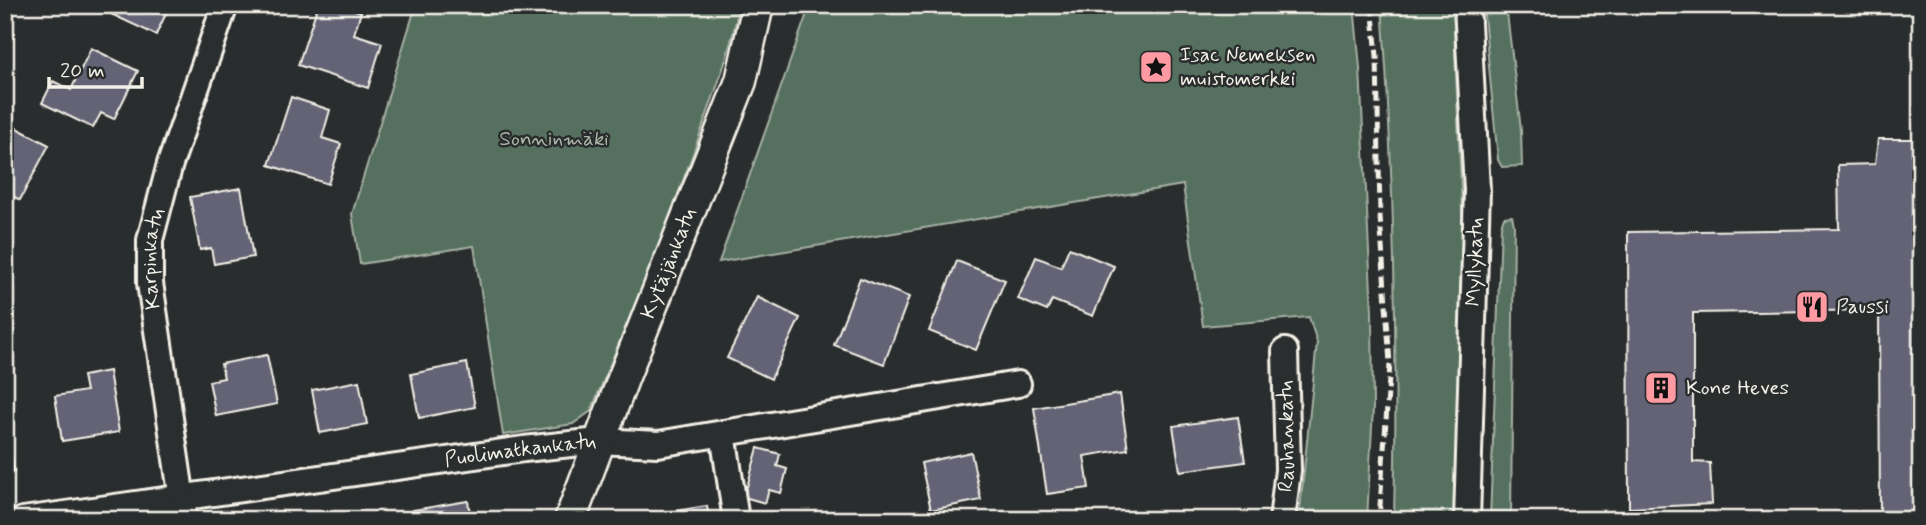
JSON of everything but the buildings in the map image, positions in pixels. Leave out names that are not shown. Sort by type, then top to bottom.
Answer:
[{"type":"street","name":"Karpinkatu","points":[[183,508],[150,283],[150,240],[170,164],[225,5]]},
{"type":"street","name":"Kytäjänkatu","points":[[570,520],[741,81],[758,5]]},
{"type":"street","name":"Myllykatu","points":[[1467,5],[1477,190],[1467,520]]},
{"type":"street","name":"Rauhankatu","points":[[1282,520],[1288,470],[1285,351]]},
{"type":"street","name":"Puolimatkankatu","points":[[23,520],[183,508],[524,449],[599,441],[658,444],[1018,384]]},
{"type":"street","points":[[723,433],[736,520]]},
{"type":"green space","name":"Sonninmäki","points":[[416,5],[739,5],[720,78],[658,247],[591,411],[573,424],[503,435],[474,246],[360,264],[352,214]]},
{"type":"green space","points":[[810,5],[1354,5],[1360,68],[1372,312],[1373,408],[1367,520],[1299,520],[1317,342],[1309,317],[1203,326],[1183,185],[719,262]]},
{"type":"green space","points":[[1382,5],[1453,5],[1464,255],[1458,520],[1394,520],[1394,262]]},
{"type":"green space","points":[[1483,5],[1506,5],[1521,130],[1522,166],[1502,167],[1498,160]]},
{"type":"green space","points":[[1512,216],[1511,515],[1514,520],[1490,520],[1501,226],[1504,217]]},
{"type":"railway","points":[[1372,5],[1377,56],[1380,216],[1390,364],[1379,520]]},
{"type":"place","name":"Isac Nemeksen muistomerkki","points":[[1156,67]]},
{"type":"place","name":"Paussi","points":[[1812,307]]},
{"type":"place","name":"Kone Heves","points":[[1661,388]]}]
